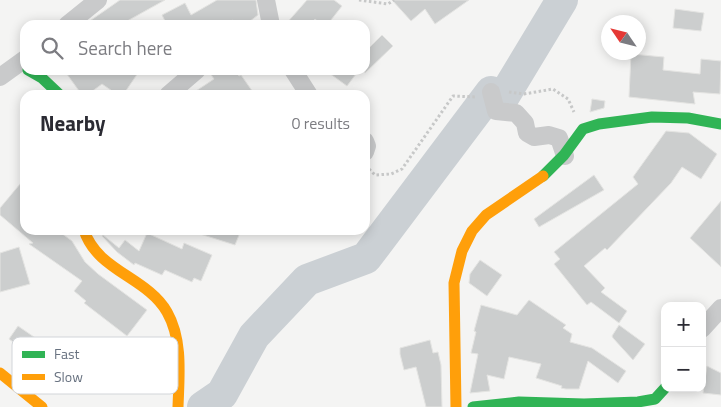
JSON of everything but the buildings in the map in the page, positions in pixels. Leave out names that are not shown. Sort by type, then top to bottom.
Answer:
[{"type":"street","points":[[73,20],[98,0]]},
{"type":"street","points":[[266,0],[270,20]]},
{"type":"street","points":[[0,77],[20,67]]},
{"type":"street","points":[[38,75],[55,90]]},
{"type":"street","points":[[174,90],[191,75]]},
{"type":"street","points":[[296,75],[306,90]]},
{"type":"street","points":[[491,92],[496,111],[516,113],[525,123],[527,133],[534,137],[549,135],[559,138],[565,156]]},
{"type":"street","points":[[456,407],[454,283],[456,267],[473,226],[494,208],[525,190],[565,156],[583,129],[610,121],[652,117],[693,118],[721,124]]},
{"type":"street","points":[[86,235],[88,243],[102,257],[166,310],[176,337]]},
{"type":"street","points":[[706,325],[721,308]]},
{"type":"street","points":[[178,351],[178,407]]},
{"type":"street","points":[[0,373],[12,383]]},
{"type":"street","points":[[26,394],[42,407]]},
{"type":"street","points":[[473,407],[519,402],[600,404],[662,398]]},
{"type":"path","points":[[359,0],[388,4],[394,0]]},
{"type":"path","points":[[370,170],[375,175],[392,174],[402,169],[453,96],[476,97],[491,92],[524,94],[553,89],[568,99],[583,129]]},
{"type":"waterway","points":[[203,407],[222,394],[254,336],[307,280],[366,258],[491,92],[504,96],[562,0]]},
{"type":"traffic: fast","points":[[37,75],[55,90]]},
{"type":"traffic: fast","points":[[543,176],[564,155],[583,129],[599,124],[652,117],[688,118],[721,124]]},
{"type":"traffic: fast","points":[[473,407],[519,402],[584,404],[638,402],[655,399],[661,392]]},
{"type":"traffic: slow","points":[[456,407],[454,283],[462,251],[472,231],[486,215],[543,176]]},
{"type":"traffic: slow","points":[[86,235],[90,244],[111,265],[158,300],[167,312],[176,337]]},
{"type":"traffic: slow","points":[[178,346],[178,407]]},
{"type":"traffic: slow","points":[[0,373],[12,383]]},
{"type":"traffic: slow","points":[[26,394],[42,407]]}]
